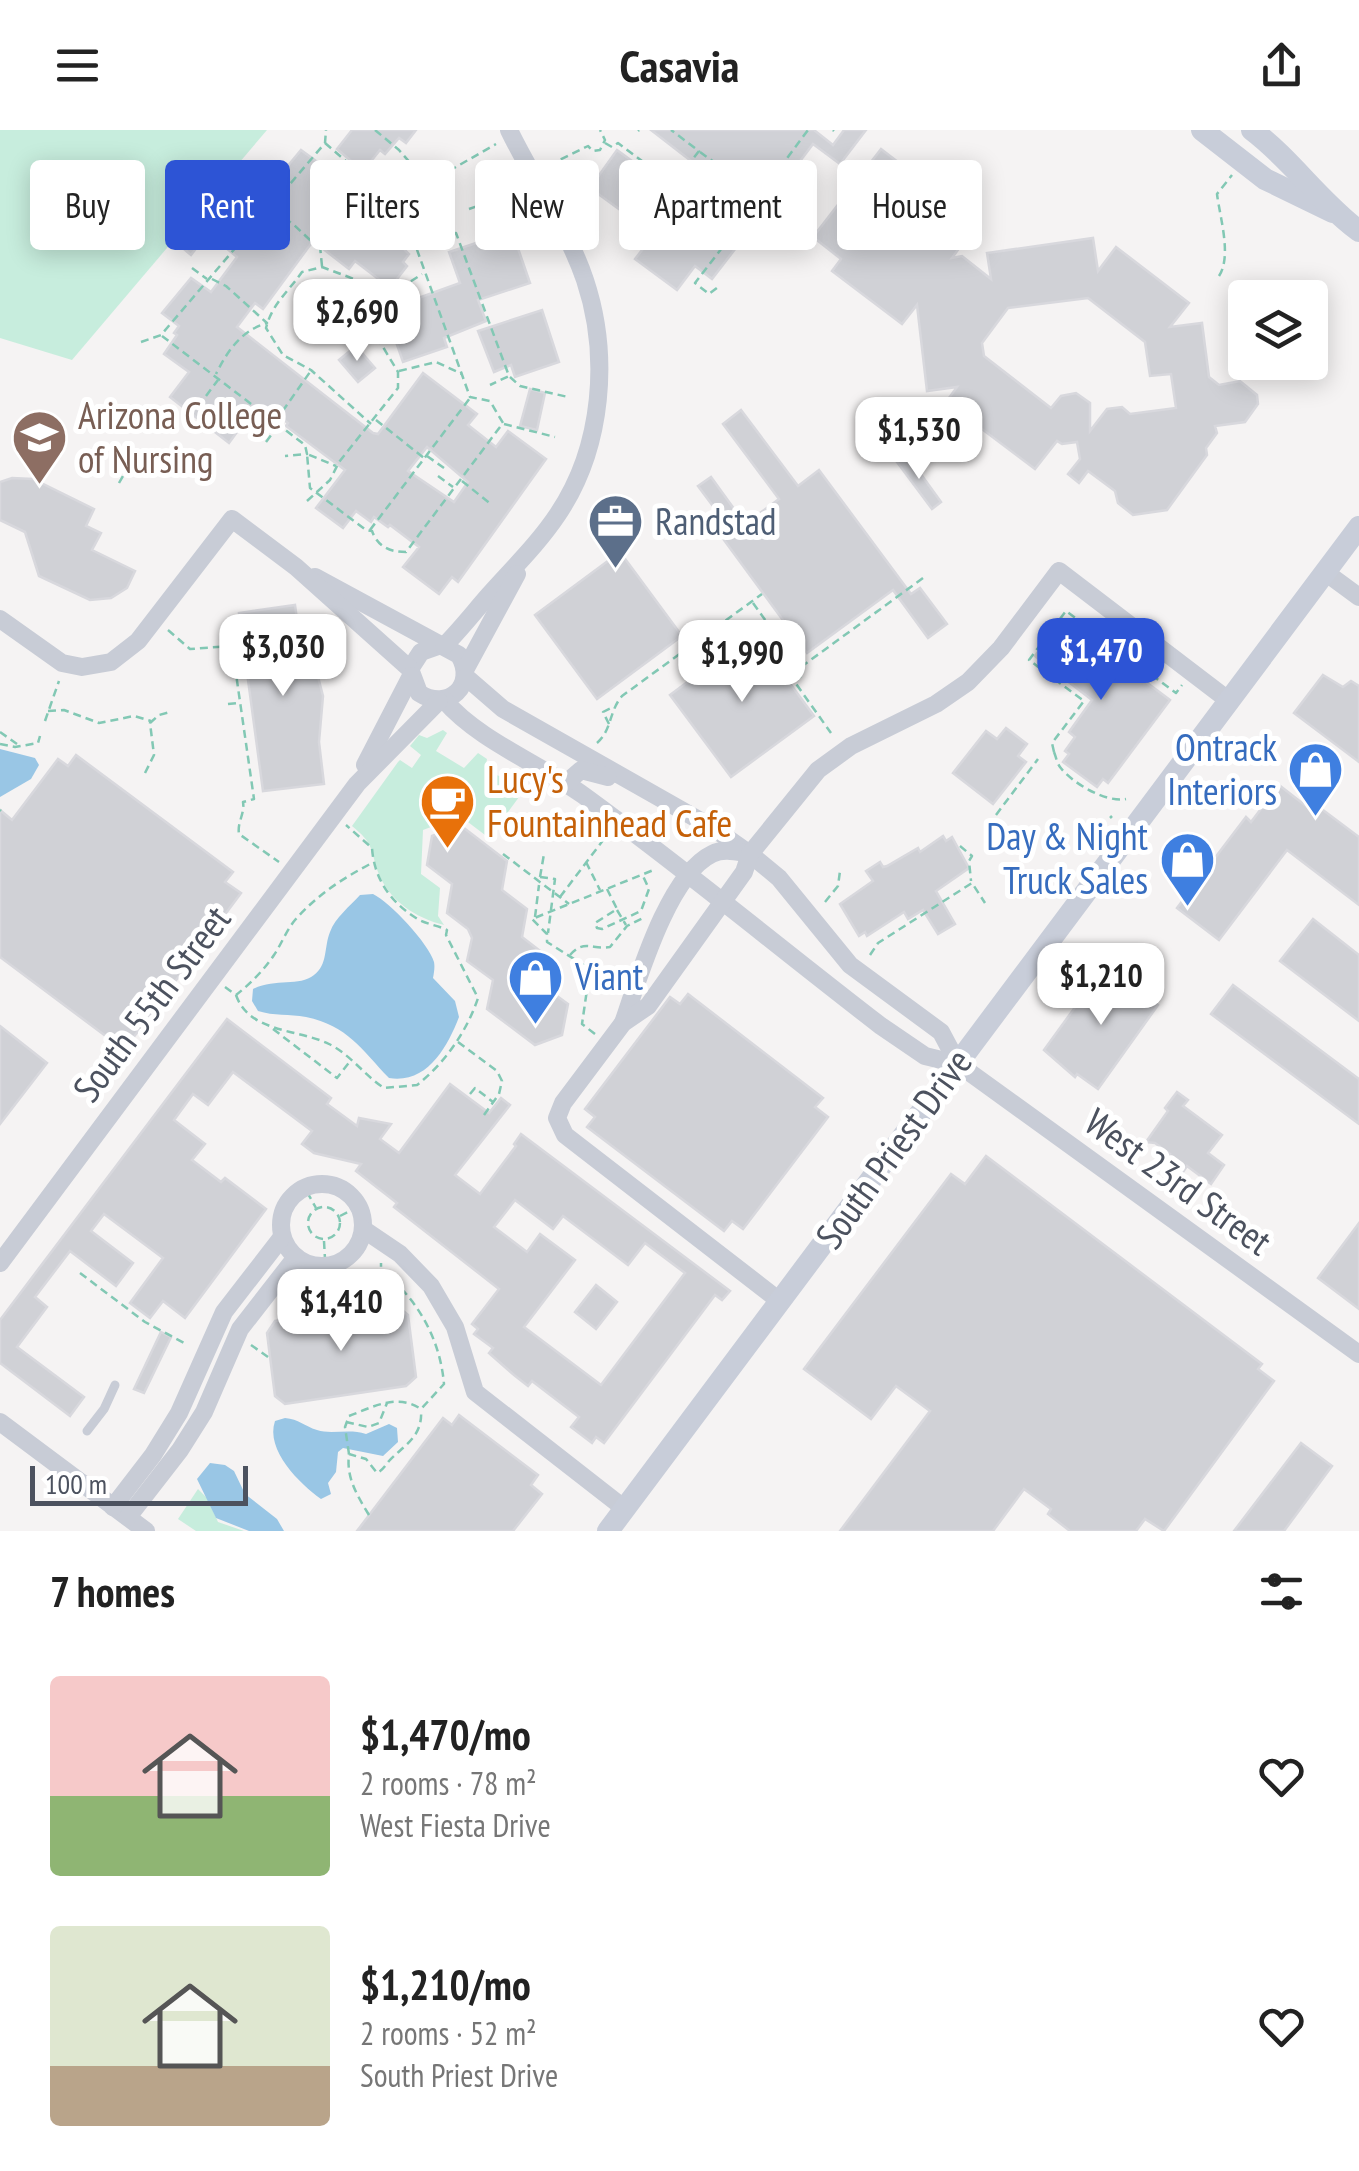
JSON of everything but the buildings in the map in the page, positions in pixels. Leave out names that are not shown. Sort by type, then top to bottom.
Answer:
[{"type":"main road","points":[[1202,130],[1265,179],[1334,212]]},
{"type":"main road","points":[[1252,130],[1282,153],[1334,212],[1359,232]]},
{"type":"main road","name":"South Priest Drive","points":[[608,1531],[1359,527]]},
{"type":"street","points":[[410,672],[421,652],[441,646],[523,561],[567,500],[585,460],[596,410],[599,359],[593,310],[584,278],[570,244],[503,137]]},
{"type":"street","points":[[0,619],[53,659],[72,666],[92,667],[111,662],[132,649],[232,518],[296,566],[410,672],[419,693],[441,700],[459,717],[566,783],[891,1033],[925,1056],[958,1064]]},
{"type":"street","points":[[441,700],[459,692],[523,561]]},
{"type":"street","points":[[296,566],[459,655],[466,673],[503,709],[724,834],[779,878],[850,965],[942,1032],[958,1064]]},
{"type":"street","points":[[622,1024],[648,1006],[744,872],[750,854],[818,770],[851,746],[936,704],[978,674],[1059,571],[1228,700]]},
{"type":"street","points":[[1325,572],[1359,597]]},
{"type":"street","name":"South 55th Street","points":[[357,784],[410,672]]},
{"type":"street","name":"South 55th Street","points":[[0,1263],[357,784],[441,700]]},
{"type":"street","points":[[566,783],[580,770],[587,770],[638,784]]},
{"type":"street","points":[[750,854],[713,854],[688,875],[655,931],[622,1024],[562,1103],[557,1118],[558,1128],[781,1302]]},
{"type":"street","name":"West 23rd Street","points":[[958,1064],[1359,1354]]},
{"type":"street","points":[[120,1512],[180,1413],[224,1312],[282,1237],[283,1211],[290,1200],[304,1188],[317,1184],[346,1192],[358,1208],[362,1229],[355,1249],[338,1263],[316,1266],[296,1257],[282,1237]]},
{"type":"street","points":[[362,1229],[400,1254],[431,1286],[455,1327],[475,1392],[625,1509]]},
{"type":"street","points":[[120,1512],[180,1450],[204,1412],[240,1329],[296,1257]]},
{"type":"street","points":[[0,1422],[146,1531]]},
{"type":"lane","points":[[87,1432],[115,1385]]},
{"type":"path","points":[[290,184],[325,143],[326,130]]},
{"type":"path","points":[[375,130],[408,160]]},
{"type":"path","points":[[600,130],[605,144],[612,147],[618,143],[641,160]]},
{"type":"path","points":[[671,130],[710,160]]},
{"type":"path","points":[[785,160],[808,130]]},
{"type":"path","points":[[455,167],[503,137]]},
{"type":"path","points":[[325,143],[345,160]]},
{"type":"path","points":[[561,160],[588,146],[593,151],[600,150],[605,144]]},
{"type":"path","points":[[691,160],[698,151]]},
{"type":"path","points":[[1218,276],[1224,268],[1225,252],[1218,194],[1233,173]]},
{"type":"path","points":[[468,209],[475,207]]},
{"type":"path","points":[[290,221],[310,240]]},
{"type":"path","points":[[455,234],[509,376],[520,386],[568,397]]},
{"type":"path","points":[[142,342],[161,335],[234,250]]},
{"type":"path","points":[[322,250],[322,267]]},
{"type":"path","points":[[416,250],[470,397]]},
{"type":"path","points":[[718,287],[709,294],[695,283],[721,250]]},
{"type":"path","points":[[307,502],[330,480],[336,466],[373,422],[398,388],[398,372],[380,342],[370,285],[322,267],[302,272],[271,308],[266,328],[283,356],[311,370],[373,422],[444,468]]},
{"type":"path","points":[[192,268],[226,286],[267,323]]},
{"type":"path","points":[[374,300],[387,297],[424,274]]},
{"type":"path","points":[[206,396],[224,357],[246,329],[267,323]]},
{"type":"path","points":[[161,335],[306,445],[310,488],[370,530],[392,552],[406,552],[503,423]]},
{"type":"path","points":[[398,372],[436,362],[462,374]]},
{"type":"path","points":[[266,442],[311,370]]},
{"type":"path","points":[[490,384],[509,376]]},
{"type":"path","points":[[470,397],[490,401],[503,423],[555,437]]},
{"type":"path","points":[[370,530],[470,397]]},
{"type":"path","points":[[119,483],[136,451]]},
{"type":"path","points":[[285,456],[307,454],[336,466]]},
{"type":"path","points":[[438,476],[454,488]]},
{"type":"path","points":[[461,480],[492,505]]},
{"type":"path","points":[[800,668],[923,578]]},
{"type":"path","points":[[592,747],[606,735],[614,707],[622,696],[762,594]]},
{"type":"path","points":[[752,602],[804,674],[794,681],[831,733]]},
{"type":"path","points":[[1123,801],[1080,784],[1060,767],[1052,743],[1084,700],[1029,660],[1066,612],[1176,693],[1183,684]]},
{"type":"path","points":[[168,629],[190,649],[232,646],[254,799],[243,802],[238,834],[281,862]]},
{"type":"path","points":[[45,722],[60,679]]},
{"type":"path","points":[[228,704],[239,702]]},
{"type":"path","points":[[610,725],[603,712],[614,707]]},
{"type":"path","points":[[48,711],[64,710],[100,723],[134,716],[151,722]]},
{"type":"path","points":[[145,773],[154,754],[149,733],[151,722],[159,714],[170,712]]},
{"type":"path","points":[[0,732],[17,744]]},
{"type":"path","points":[[0,744],[26,747],[38,743],[40,736]]},
{"type":"path","points":[[996,815],[1038,759]]},
{"type":"path","points":[[273,1029],[305,1034],[329,1044],[352,1059],[374,1082],[394,1089],[417,1085],[457,1042],[478,998],[447,930],[413,916],[384,888],[372,848],[333,816]]},
{"type":"path","points":[[560,897],[611,830]]},
{"type":"path","points":[[960,846],[972,856],[972,883],[986,903]]},
{"type":"path","points":[[503,854],[569,904]]},
{"type":"path","points":[[544,854],[532,919],[548,934]]},
{"type":"path","points":[[586,862],[601,892]]},
{"type":"path","points":[[236,996],[275,954],[286,933],[316,900],[340,880],[374,863]]},
{"type":"path","points":[[535,918],[662,867]]},
{"type":"path","points":[[826,902],[838,886],[840,871]]},
{"type":"path","points":[[617,909],[598,918],[596,928],[602,930],[640,911],[648,900],[649,889],[643,874]]},
{"type":"path","points":[[540,879],[554,879],[546,942],[590,969],[582,1024]]},
{"type":"path","points":[[870,954],[878,943],[972,883]]},
{"type":"path","points":[[608,889],[627,926]]},
{"type":"path","points":[[569,956],[586,944],[610,947],[627,926],[652,912]]},
{"type":"path","points":[[225,987],[249,1012],[336,1078],[352,1059]]},
{"type":"path","points":[[457,1042],[497,1071],[502,1081],[484,1116]]},
{"type":"path","points":[[470,1094],[475,1088],[494,1102]]},
{"type":"path","points":[[306,1192],[316,1209]]},
{"type":"path","points":[[339,1216],[358,1208]]},
{"type":"path","points":[[316,1209],[332,1209],[339,1216],[338,1232],[324,1240],[313,1236],[308,1226],[316,1209]]},
{"type":"path","points":[[324,1240],[326,1259]]},
{"type":"path","points":[[349,1454],[366,1460],[377,1473],[385,1469],[418,1430],[421,1408],[444,1384],[425,1318],[381,1270],[381,1259]]},
{"type":"path","points":[[328,1272],[336,1311]]},
{"type":"path","points":[[80,1273],[145,1322],[186,1344]]},
{"type":"path","points":[[334,1300],[396,1282]]},
{"type":"path","points":[[250,1345],[268,1358]]},
{"type":"path","points":[[369,1515],[349,1476],[349,1416],[403,1400],[421,1408]]},
{"type":"path","points":[[346,1424],[378,1423],[387,1402]]},
{"type":"green space","points":[[0,130],[267,130],[242,160],[165,160],[165,250],[72,360],[0,338]]},
{"type":"green space","points":[[443,730],[447,733],[436,751],[464,768],[478,753],[487,759],[485,771],[505,778],[522,793],[489,838],[460,816],[423,830],[421,874],[440,888],[438,916],[444,925],[423,918],[396,900],[378,872],[368,842],[352,826],[400,760],[412,768],[421,755],[410,746],[419,735],[427,738]]},
{"type":"green space","points":[[198,1489],[207,1498],[218,1522],[244,1531],[196,1531],[178,1519]]},
{"type":"water","points":[[0,749],[35,758],[39,765],[31,779],[0,797]]},
{"type":"water","points":[[373,894],[398,914],[425,945],[434,962],[433,978],[455,1001],[459,1017],[434,1061],[425,1070],[402,1078],[389,1078],[353,1040],[333,1026],[306,1017],[258,1011],[252,1001],[253,989],[314,975],[322,966],[335,922],[360,895]]},
{"type":"water","points":[[285,1418],[329,1432],[366,1434],[389,1424],[397,1428],[398,1442],[383,1456],[343,1448],[338,1452],[336,1472],[328,1483],[331,1494],[321,1499],[286,1465],[275,1443],[275,1421]]},
{"type":"water","points":[[210,1463],[234,1471],[245,1494],[277,1519],[284,1531],[249,1531],[216,1518],[197,1479]]},
{"type":"place","name":"Arizona College of Nursing","points":[[39,487]]},
{"type":"place","name":"Randstad","points":[[616,571]]},
{"type":"place","name":"Ontrack Interiors","points":[[1316,819]]},
{"type":"place","name":"Lucy's Fountainhead Cafe","points":[[448,851]]},
{"type":"place","name":"Day & Night Truck Sales","points":[[1187,908]]},
{"type":"place","name":"Viant","points":[[536,1026]]}]
